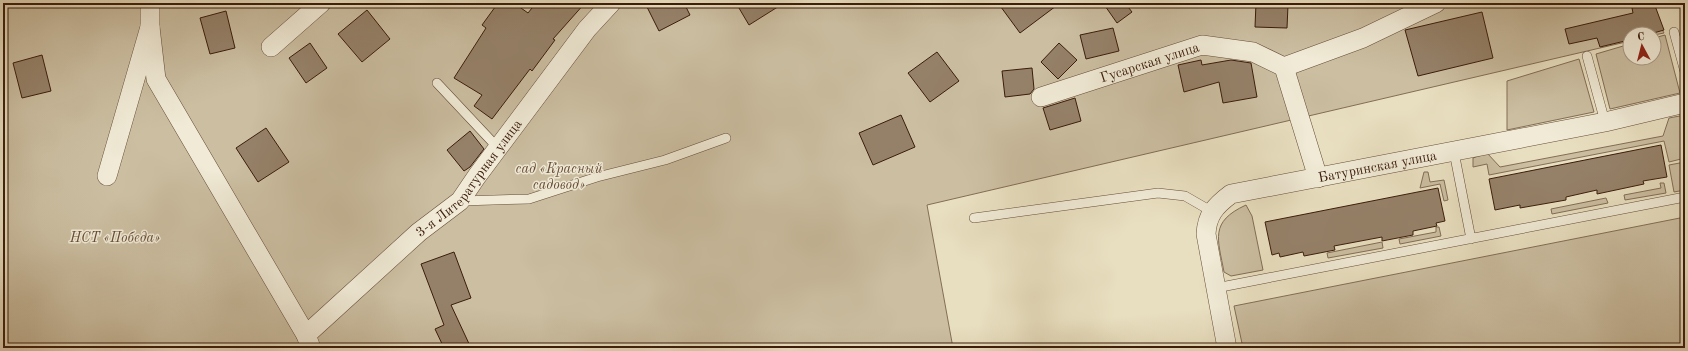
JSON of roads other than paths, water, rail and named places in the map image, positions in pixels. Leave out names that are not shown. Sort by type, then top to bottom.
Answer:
[{"type":"street","points":[[150,3],[150,27],[156,79],[308,342]]},
{"type":"street","points":[[272,47],[321,3]]},
{"type":"street","name":"3-я Литературная улица","points":[[308,342],[419,232],[460,201],[587,29],[611,3]]},
{"type":"street","points":[[1318,178],[1284,67],[1364,38],[1436,3]]},
{"type":"street","points":[[107,176],[150,27]]},
{"type":"street","name":"Гусарская улица","points":[[1041,97],[1202,45],[1253,52],[1284,67]]},
{"type":"street","name":"Батуринская улица","points":[[1212,211],[1231,194],[1605,122],[1685,103]]},
{"type":"street","points":[[1212,211],[1207,223],[1206,234],[1227,348]]},
{"type":"lane","points":[[1674,32],[1685,72]]},
{"type":"lane","points":[[1587,56],[1605,122]]},
{"type":"lane","points":[[437,83],[498,148]]},
{"type":"lane","points":[[460,201],[529,199],[597,177],[665,160],[726,138]]},
{"type":"lane","points":[[1454,152],[1471,239]]},
{"type":"lane","points":[[974,218],[1158,192],[1185,196],[1212,211]]},
{"type":"lane","points":[[1216,288],[1685,197]]},
{"type":"park label","name":"сад «Красный садовод»","points":[[559,176]]},
{"type":"park label","name":"НСТ «Победа»","points":[[115,237]]}]
